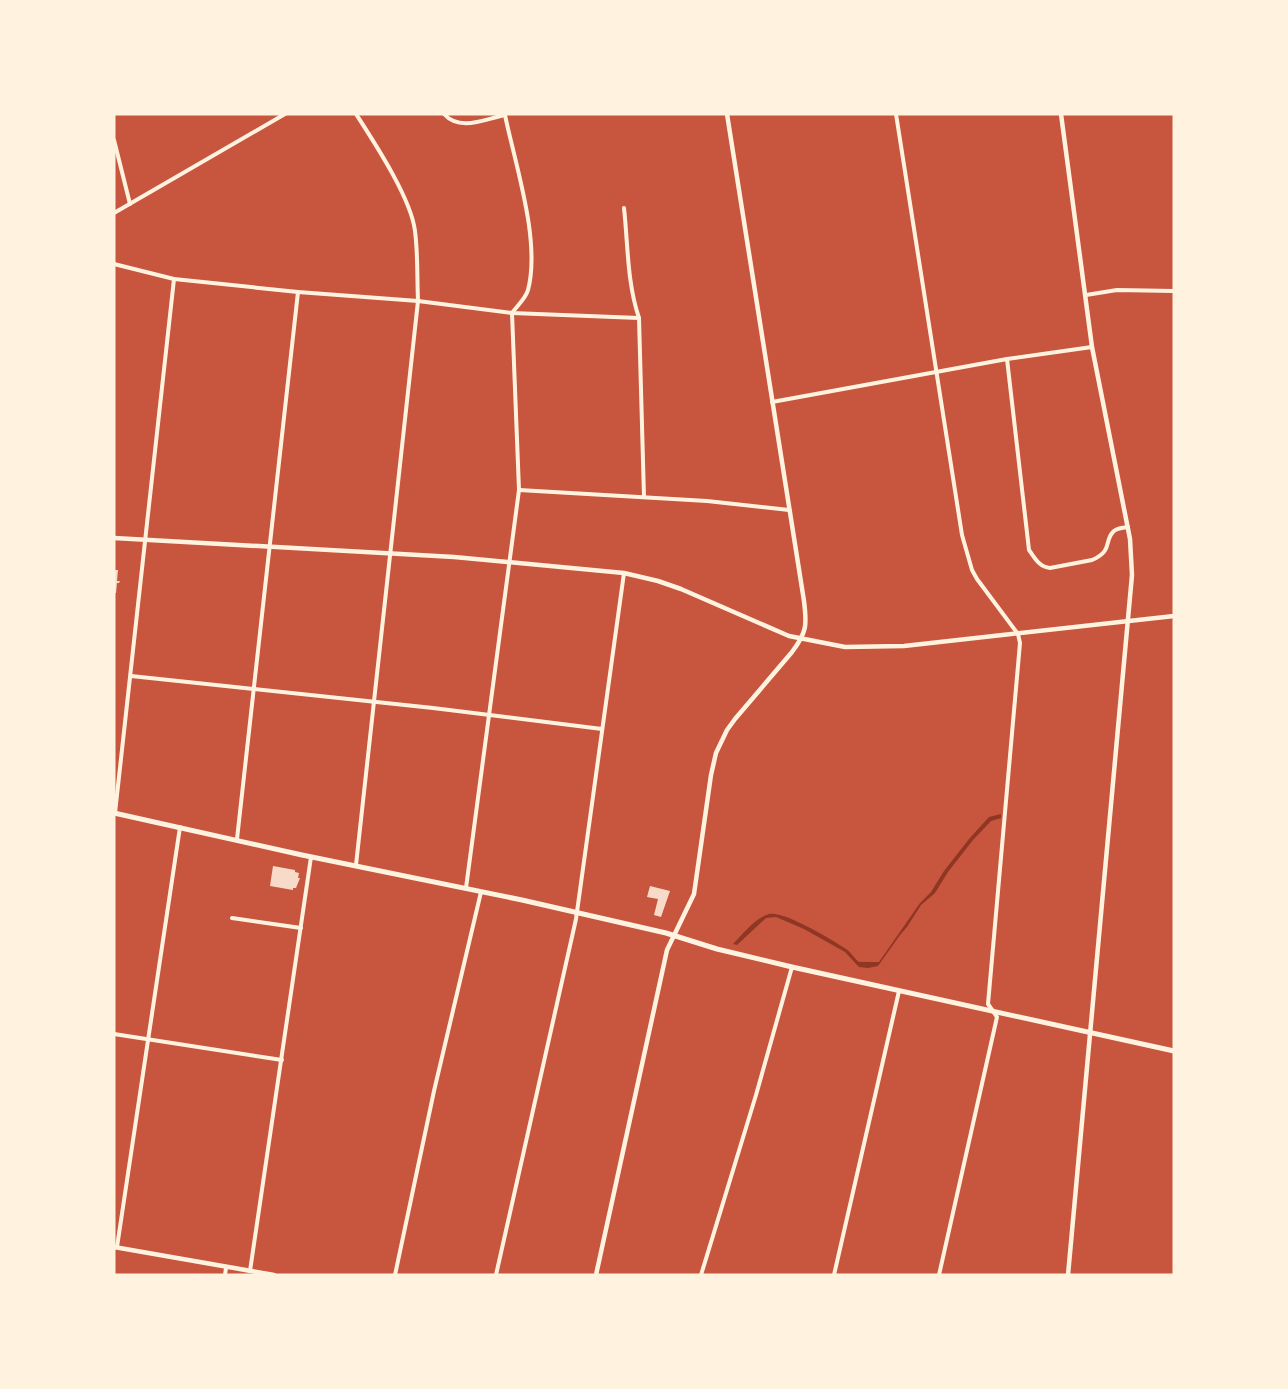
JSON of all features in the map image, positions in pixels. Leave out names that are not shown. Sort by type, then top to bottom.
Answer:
[{"type":"main road","points":[[114,813],[577,913],[792,967],[1174,1051]]},
{"type":"street","points":[[114,213],[285,114]]},
{"type":"street","points":[[356,114],[406,201],[415,229],[418,301],[356,865]]},
{"type":"street","points":[[444,114],[452,121],[462,124],[506,114],[528,225],[531,257],[528,292],[512,313],[519,490],[466,889]]},
{"type":"street","points":[[596,1275],[667,950],[694,894],[711,775],[720,744],[735,719],[802,639],[806,630],[727,114]]},
{"type":"street","points":[[896,114],[962,536],[972,570],[987,596],[1018,634],[1020,643],[988,1005],[997,1019],[939,1275]]},
{"type":"street","points":[[1061,114],[1092,347],[1128,527],[1132,575],[1068,1275]]},
{"type":"street","points":[[114,140],[130,204]]},
{"type":"street","points":[[624,208],[630,279],[639,318],[644,497]]},
{"type":"street","points":[[114,264],[174,279],[298,292],[418,301],[512,313],[639,318]]},
{"type":"street","points":[[114,813],[174,279]]},
{"type":"street","points":[[1086,295],[1118,290],[1174,291]]},
{"type":"street","points":[[237,839],[298,292]]},
{"type":"street","points":[[772,402],[1007,359],[1092,347]]},
{"type":"street","points":[[1007,359],[1029,550],[1037,562],[1044,567],[1084,562],[1099,557],[1108,548],[1112,533],[1128,527]]},
{"type":"street","points":[[519,490],[707,501],[789,510]]},
{"type":"street","points":[[114,538],[454,557],[624,573],[681,589],[789,636],[836,646],[866,648],[1174,616]]},
{"type":"street","points":[[496,1275],[577,913],[624,573]]},
{"type":"street","points":[[131,676],[602,729]]},
{"type":"street","points":[[180,827],[116,1247],[274,1275]]},
{"type":"street","points":[[250,1271],[311,856]]},
{"type":"street","points":[[395,1275],[481,892]]},
{"type":"street","points":[[232,918],[301,928]]},
{"type":"street","points":[[701,1275],[792,967]]},
{"type":"street","points":[[834,1275],[899,991]]},
{"type":"street","points":[[114,1034],[282,1060]]},
{"type":"street","points":[[225,1275],[226,1268]]},
{"type":"shaded area","points":[[1001,814],[1001,818],[991,821],[973,840],[935,893],[921,905],[878,966],[859,967],[845,952],[804,929],[776,917],[766,918],[737,945],[733,944],[759,919],[769,914],[776,914],[820,933],[848,950],[859,962],[879,962],[969,839],[989,817]]},
{"type":"building","points":[[114,570],[118,570],[117,581],[120,581],[117,583],[116,593],[114,593]]},
{"type":"building","points":[[273,866],[295,870],[299,873],[298,878],[300,878],[296,888],[293,890],[270,886]]},
{"type":"building","points":[[650,886],[670,891],[661,917],[654,915],[658,899],[647,897]]}]
